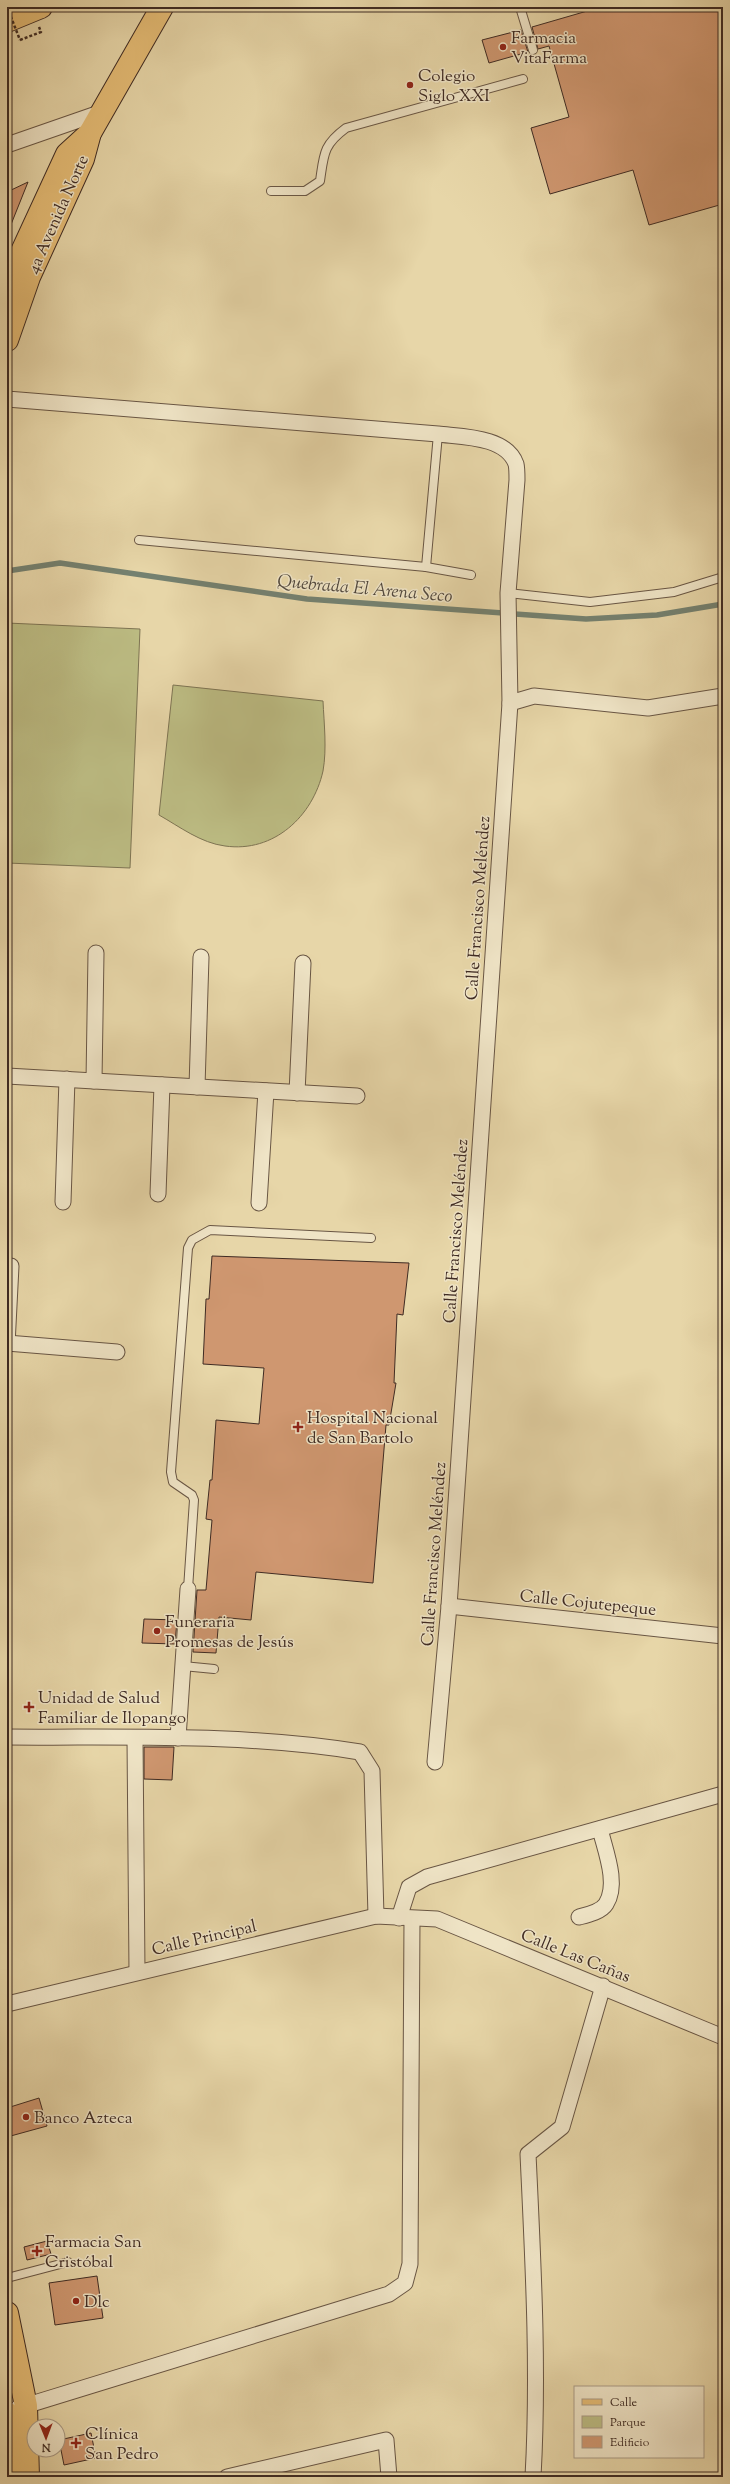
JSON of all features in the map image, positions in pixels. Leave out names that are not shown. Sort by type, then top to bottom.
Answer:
[{"type":"main road","points":[[7,21],[40,7]]},
{"type":"main road","name":"4a Avenida Norte","points":[[7,340],[29,278],[83,159],[90,133],[162,7]]},
{"type":"main road","name":"4a Avenida Norte","points":[[7,284],[67,154],[90,133]]},
{"type":"main road","points":[[7,2313],[13,2410],[9,2477]]},
{"type":"main road","points":[[13,2410],[28,2477]]},
{"type":"street","points":[[7,145],[102,112]]},
{"type":"street","name":"Calle Francisco Meléndez","points":[[7,399],[438,434],[495,444],[507,452],[516,464],[517,480],[508,598],[510,703],[448,1606],[435,1762]]},
{"type":"street","points":[[510,703],[534,696],[648,708],[723,696]]},
{"type":"street","points":[[94,1081],[96,953]]},
{"type":"street","points":[[197,1087],[201,957]]},
{"type":"street","points":[[297,1092],[303,963]]},
{"type":"street","points":[[7,1076],[357,1096]]},
{"type":"street","points":[[63,1202],[67,1079]]},
{"type":"street","points":[[158,1194],[162,1085]]},
{"type":"street","points":[[259,1203],[266,1091]]},
{"type":"street","points":[[11,1266],[7,1344],[117,1352]]},
{"type":"street","points":[[178,1738],[188,1589]]},
{"type":"street","name":"Calle Cojutepeque","points":[[448,1606],[723,1636]]},
{"type":"street","points":[[7,1737],[178,1738],[315,1745],[360,1752],[372,1771],[376,1916]]},
{"type":"street","points":[[135,1738],[137,1972]]},
{"type":"street","points":[[13,2410],[389,2294],[405,2283],[410,2264],[405,1918],[408,1887],[427,1877],[723,1794]]},
{"type":"street","points":[[579,1917],[595,1912],[606,1905],[610,1892],[611,1879],[600,1829]]},
{"type":"street","name":"Calle Principal","points":[[7,2004],[376,1916],[405,1918]]},
{"type":"street","name":"Calle Las Cañas","points":[[405,1918],[437,1920],[603,1986],[723,2037]]},
{"type":"street","points":[[533,2477],[536,2434],[534,2304],[528,2154],[562,2127],[603,1986]]},
{"type":"street","points":[[227,2477],[386,2440],[389,2477]]},
{"type":"lane","points":[[520,7],[534,50]]},
{"type":"lane","points":[[271,191],[304,191],[320,181],[324,154],[331,138],[346,128],[522,79]]},
{"type":"lane","points":[[426,567],[438,434]]},
{"type":"lane","points":[[139,540],[426,567],[471,575]]},
{"type":"lane","points":[[508,598],[590,602],[674,592],[723,577]]},
{"type":"lane","points":[[188,1589],[194,1500],[192,1495],[173,1482],[171,1472],[188,1248],[192,1240],[210,1230],[371,1238]]},
{"type":"lane","points":[[183,1666],[214,1669]]},
{"type":"lane","points":[[7,2278],[68,2262]]},
{"type":"path","points":[[7,7],[20,40],[41,32]]},
{"type":"green space","points":[[7,623],[140,629],[130,868],[7,863]]},
{"type":"green space","points":[[173,685],[323,701],[325,745],[323,771],[318,787],[310,803],[301,816],[289,828],[260,844],[243,847],[225,846],[199,838],[159,815]]},
{"type":"building","points":[[601,7],[723,7],[723,204],[649,225],[633,170],[550,194],[531,128],[569,117],[549,46],[538,49],[532,27]]},
{"type":"building","name":"Farmacia VitaFarma","points":[[521,30],[528,52],[489,63],[482,40]]},
{"type":"building","points":[[28,182],[8,232],[7,232],[7,192]]},
{"type":"building","points":[[212,1256],[409,1263],[403,1315],[397,1314],[394,1383],[396,1383],[389,1425],[386,1425],[373,1583],[256,1572],[251,1620],[219,1617],[216,1653],[193,1652],[197,1590],[206,1590],[212,1520],[206,1519],[210,1480],[212,1480],[216,1420],[259,1424],[264,1368],[203,1364],[206,1299],[209,1299]]},
{"type":"building","name":"Funeraria Promesas de Jesús","points":[[144,1619],[177,1620],[175,1644],[142,1643]]},
{"type":"building","points":[[144,1747],[174,1747],[172,1780],[144,1779]]},
{"type":"building","name":"Banco Azteca","points":[[39,2098],[47,2126],[7,2137],[7,2108]]},
{"type":"building","name":"Farmacia San Cristóbal","points":[[47,2241],[51,2254],[27,2260],[24,2247]]},
{"type":"building","name":"Dlc","points":[[97,2276],[103,2318],[55,2325],[49,2283]]},
{"type":"building","points":[[91,2433],[96,2458],[64,2465],[63,2458],[66,2458],[66,2438]]},
{"type":"waterway","name":"Quebrada El Arena Seco","points":[[7,571],[60,563],[307,599],[586,619],[657,615],[723,604]]},
{"type":"place","name":"Farmacia VitaFarma","points":[[503,47]]},
{"type":"place","name":"Colegio Siglo XXI","points":[[410,85]]},
{"type":"place","name":"Hospital Nacional de San Bartolo","points":[[298,1427]]},
{"type":"place","name":"Funeraria Promesas de Jesús","points":[[157,1631]]},
{"type":"place","name":"Unidad de Salud Familiar de Ilopango","points":[[29,1707]]},
{"type":"place","name":"Banco Azteca","points":[[26,2117]]},
{"type":"place","name":"Farmacia San Cristóbal","points":[[37,2251]]},
{"type":"place","name":"Dlc","points":[[76,2301]]},
{"type":"place","name":"Clínica San Pedro","points":[[76,2443]]}]
